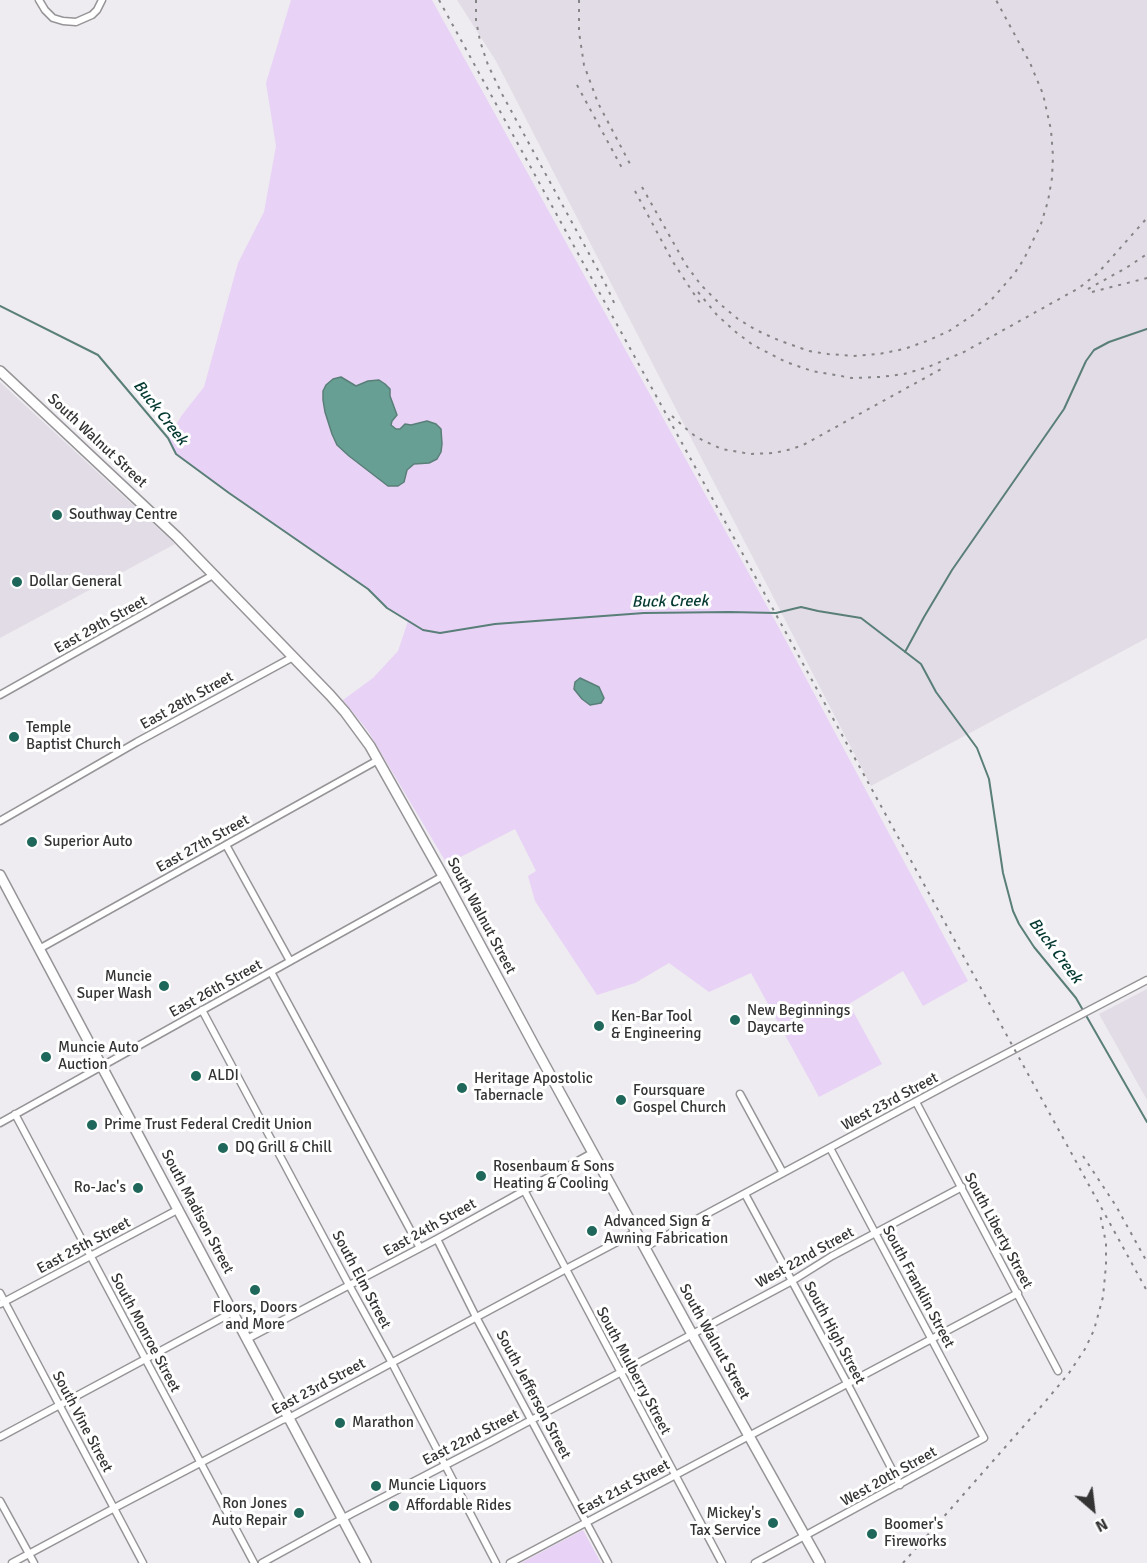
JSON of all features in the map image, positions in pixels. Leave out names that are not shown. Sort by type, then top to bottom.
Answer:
[{"type":"main road","name":"South Walnut Street","points":[[0,371],[177,537],[345,712],[378,759],[592,1153],[820,1563]]},
{"type":"main road","name":"South Madison Street","points":[[1,879],[366,1563]]},
{"type":"street","points":[[39,0],[53,18],[76,22],[93,15],[102,0]]},
{"type":"street","name":"East 29th Street","points":[[0,695],[213,574]]},
{"type":"street","name":"East 28th Street","points":[[0,820],[293,657]]},
{"type":"street","name":"East 27th Street","points":[[39,949],[378,759]]},
{"type":"street","points":[[225,845],[290,961]]},
{"type":"street","name":"East 26th Street","points":[[0,1123],[443,876]]},
{"type":"street","points":[[271,972],[420,1248]]},
{"type":"street","name":"West 23rd Street","points":[[645,1246],[1147,980]]},
{"type":"street","name":"South Elm Street","points":[[202,1010],[392,1363],[496,1563]]},
{"type":"street","points":[[740,1094],[783,1173]]},
{"type":"street","name":"South Liberty Street","points":[[916,1102],[1058,1371]]},
{"type":"street","name":"South Monroe Street","points":[[15,1114],[254,1563]]},
{"type":"street","name":"South Franklin Street","points":[[830,1148],[984,1438]]},
{"type":"street","name":"East 24th Street","points":[[247,1339],[437,1239],[592,1153]]},
{"type":"street","name":"West 22nd Street","points":[[692,1334],[962,1187]]},
{"type":"street","name":"South Mulberry Street","points":[[524,1190],[722,1563]]},
{"type":"street","name":"South High Street","points":[[745,1194],[900,1485]]},
{"type":"street","name":"East 25th Street","points":[[2,1303],[178,1209]]},
{"type":"street","name":"East 23rd Street","points":[[12,1563],[636,1232]]},
{"type":"street","name":"South Jefferson Street","points":[[437,1239],[476,1317],[608,1563]]},
{"type":"street","name":"South Vine Street","points":[[0,1293],[2,1303],[143,1563]]},
{"type":"street","name":"East 21st Street","points":[[510,1563],[1018,1293]]},
{"type":"street","points":[[0,1437],[233,1312]]},
{"type":"street","name":"East 22nd Street","points":[[262,1563],[692,1334]]},
{"type":"street","name":"West 20th Street","points":[[756,1563],[984,1438]]},
{"type":"street","points":[[0,1501],[34,1563]]},
{"type":"shaded area","points":[[291,0],[432,0],[778,626],[968,981],[923,1006],[903,971],[849,1004],[882,1064],[819,1097],[751,973],[709,992],[669,963],[635,983],[597,995],[535,901],[528,876],[536,871],[515,829],[447,864],[368,731],[343,700],[373,678],[398,651],[408,621],[387,608],[368,589],[176,454],[168,438],[182,415],[204,387],[238,263],[264,212],[276,146],[266,83]]},
{"type":"shaded area","points":[[457,0],[1147,0],[1147,638],[871,786],[496,61]]},
{"type":"shaded area","points":[[341,377],[356,386],[368,381],[379,380],[385,384],[390,389],[390,396],[397,415],[391,425],[396,429],[400,429],[405,424],[411,425],[427,421],[436,424],[441,429],[442,444],[437,459],[429,463],[414,464],[407,470],[404,482],[398,486],[388,486],[349,456],[337,445],[323,400],[326,385],[333,379]]},
{"type":"shaded area","points":[[0,382],[175,544],[0,638]]},
{"type":"shaded area","points":[[580,678],[599,687],[604,698],[601,703],[590,705],[582,699],[574,689],[575,682]]},
{"type":"shaded area","points":[[1147,989],[1147,1100],[1099,1014]]},
{"type":"shaded area","points":[[583,1530],[601,1563],[521,1563]]},
{"type":"waterway","name":"Buck Creek","points":[[0,306],[98,355],[168,438],[176,454],[368,589],[387,608],[423,630],[440,633],[495,624],[644,613],[776,613],[801,607],[861,618],[921,664],[936,692],[977,748],[989,779],[1003,873],[1013,911],[1034,947],[1076,998],[1147,1122]]},
{"type":"waterway","points":[[905,652],[952,570],[1064,409],[1086,361],[1094,350],[1109,342],[1147,329]]},
{"type":"railway","points":[[439,0],[1147,1291]]},
{"type":"railway","points":[[476,0],[476,20],[488,65],[616,307]]},
{"type":"railway","points":[[579,0],[579,32],[584,65],[598,103],[630,164]]},
{"type":"railway","points":[[642,187],[686,265],[701,285],[738,319],[756,330],[809,351],[853,356],[904,349],[949,331],[992,299],[1014,274],[1041,224],[1052,178],[1051,130],[1043,94],[1030,63],[996,0]]},
{"type":"railway","points":[[577,85],[622,168]]},
{"type":"railway","points":[[635,191],[673,262],[700,303]]},
{"type":"railway","points":[[698,292],[717,315],[737,333],[753,345],[786,362],[812,371],[852,378],[904,374],[964,352],[1079,288],[1098,273],[1147,218]]},
{"type":"railway","points":[[1088,289],[1147,254]]},
{"type":"railway","points":[[1092,292],[1147,278]]},
{"type":"railway","points":[[672,416],[695,436],[722,449],[750,454],[774,453],[805,444],[943,368]]},
{"type":"railway","points":[[1083,1156],[1116,1206],[1147,1262]]},
{"type":"railway","points":[[903,1563],[1045,1402],[1085,1349],[1094,1330],[1103,1297],[1106,1243],[1100,1214]]},
{"type":"place","name":"Southway Centre","points":[[57,515]]},
{"type":"place","name":"Dollar General","points":[[17,582]]},
{"type":"place","name":"Temple Baptist Church","points":[[14,737]]},
{"type":"place","name":"Superior Auto","points":[[32,842]]},
{"type":"place","name":"Muncie Super Wash","points":[[164,986]]},
{"type":"place","name":"New Beginnings Daycarte","points":[[735,1020]]},
{"type":"place","name":"Ken-Bar Tool & Engineering","points":[[599,1026]]},
{"type":"place","name":"Muncie Auto Auction","points":[[46,1057]]},
{"type":"place","name":"ALDI","points":[[196,1076]]},
{"type":"place","name":"Heritage Apostolic Tabernacle","points":[[462,1088]]},
{"type":"place","name":"Foursquare Gospel Church","points":[[621,1100]]},
{"type":"place","name":"Prime Trust Federal Credit Union","points":[[92,1125]]},
{"type":"place","name":"DQ Grill & Chill","points":[[223,1148]]},
{"type":"place","name":"Rosenbaum & Sons Heating & Cooling","points":[[481,1176]]},
{"type":"place","name":"Ro-Jac's","points":[[138,1188]]},
{"type":"place","name":"Advanced Sign & Awning Fabrication","points":[[592,1231]]},
{"type":"place","name":"Floors, Doors and More","points":[[255,1290]]},
{"type":"place","name":"Marathon","points":[[340,1423]]},
{"type":"place","name":"Muncie Liquors","points":[[376,1486]]},
{"type":"place","name":"Affordable Rides","points":[[394,1506]]},
{"type":"place","name":"Ron Jones Auto Repair","points":[[299,1513]]},
{"type":"place","name":"Mickey's Tax Service","points":[[773,1523]]},
{"type":"place","name":"Boomer's Fireworks","points":[[872,1534]]}]
